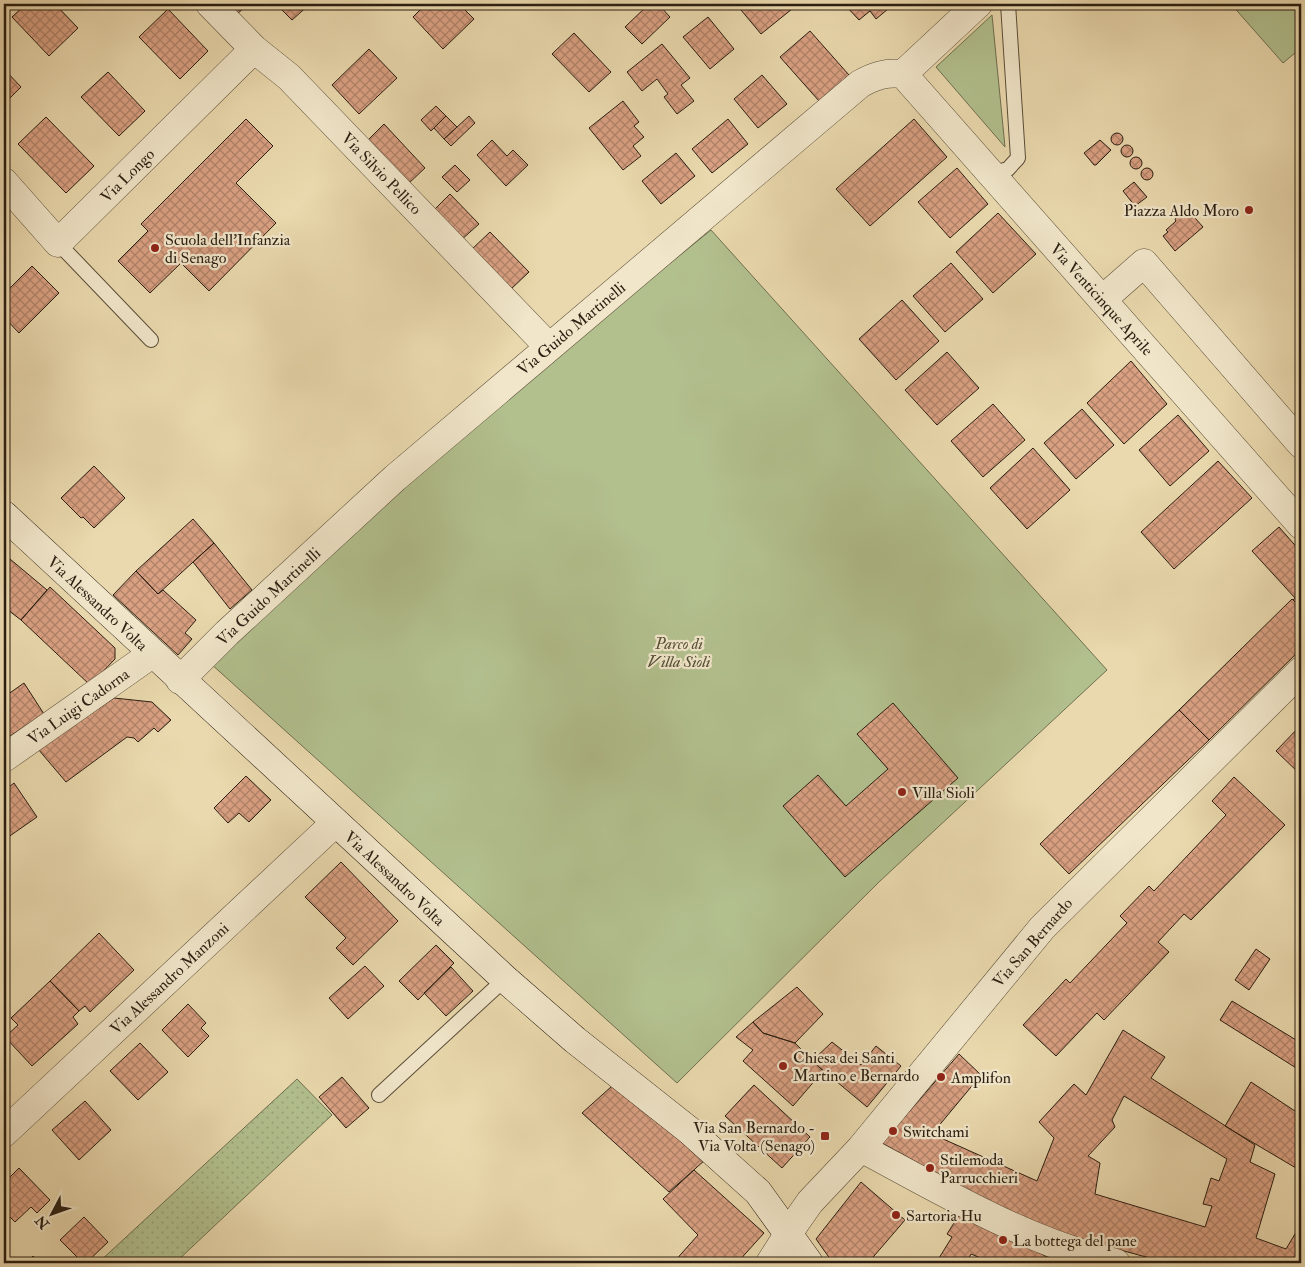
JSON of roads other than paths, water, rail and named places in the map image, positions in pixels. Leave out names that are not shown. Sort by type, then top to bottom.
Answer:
[{"type":"street","name":"Via Silvio Pellico","points":[[210,4],[254,49],[288,77],[549,347]]},
{"type":"street","points":[[903,74],[978,4]]},
{"type":"street","name":"Via Longo","points":[[58,243],[254,49]]},
{"type":"street","name":"Via Venticinque Aprile","points":[[903,74],[1301,525]]},
{"type":"street","name":"Via Guido Martinelli","points":[[180,680],[227,633],[395,478],[860,84],[880,75],[903,74]]},
{"type":"street","points":[[4,182],[58,243]]},
{"type":"street","points":[[1103,299],[1144,263],[1301,444]]},
{"type":"street","name":"Via Alessandro Volta","points":[[4,516],[505,978],[575,1040],[690,1131],[758,1192],[809,1263]]},
{"type":"street","name":"Via Luigi Cadorna","points":[[4,758],[152,654]]},
{"type":"street","name":"Via San Bernardo","points":[[770,1263],[810,1202],[862,1148],[1042,928],[1301,671]]},
{"type":"street","name":"Via Alessandro Manzoni","points":[[4,1133],[335,823]]},
{"type":"street","points":[[862,1148],[989,1217],[1084,1255],[1116,1263]]},
{"type":"lane","points":[[991,174],[1008,169],[1018,158],[1008,4]]},
{"type":"lane","points":[[58,243],[151,340]]},
{"type":"lane","points":[[380,1095],[505,978]]},
{"type":"place","name":"Piazza Aldo Moro","points":[[1249,210]]},
{"type":"place","name":"Scuola dell'Infanzia di Senago","points":[[155,248]]},
{"type":"place","name":"Villa Sioli","points":[[902,792]]},
{"type":"place","name":"Chiesa dei Santi Martino e Bernardo","points":[[783,1066]]},
{"type":"place","name":"Amplifon","points":[[941,1077]]},
{"type":"place","name":"Switchami","points":[[893,1131]]},
{"type":"place","name":"Via San Bernardo - Via Volta (Senago)","points":[[825,1136]]},
{"type":"place","name":"Stilemoda Parrucchieri","points":[[930,1168]]},
{"type":"place","name":"Sartoria Hu","points":[[896,1215]]},
{"type":"place","name":"La bottega del pane","points":[[1003,1240]]},
{"type":"park label","name":"Parco di Villa Sioli","points":[[679,652]]}]
